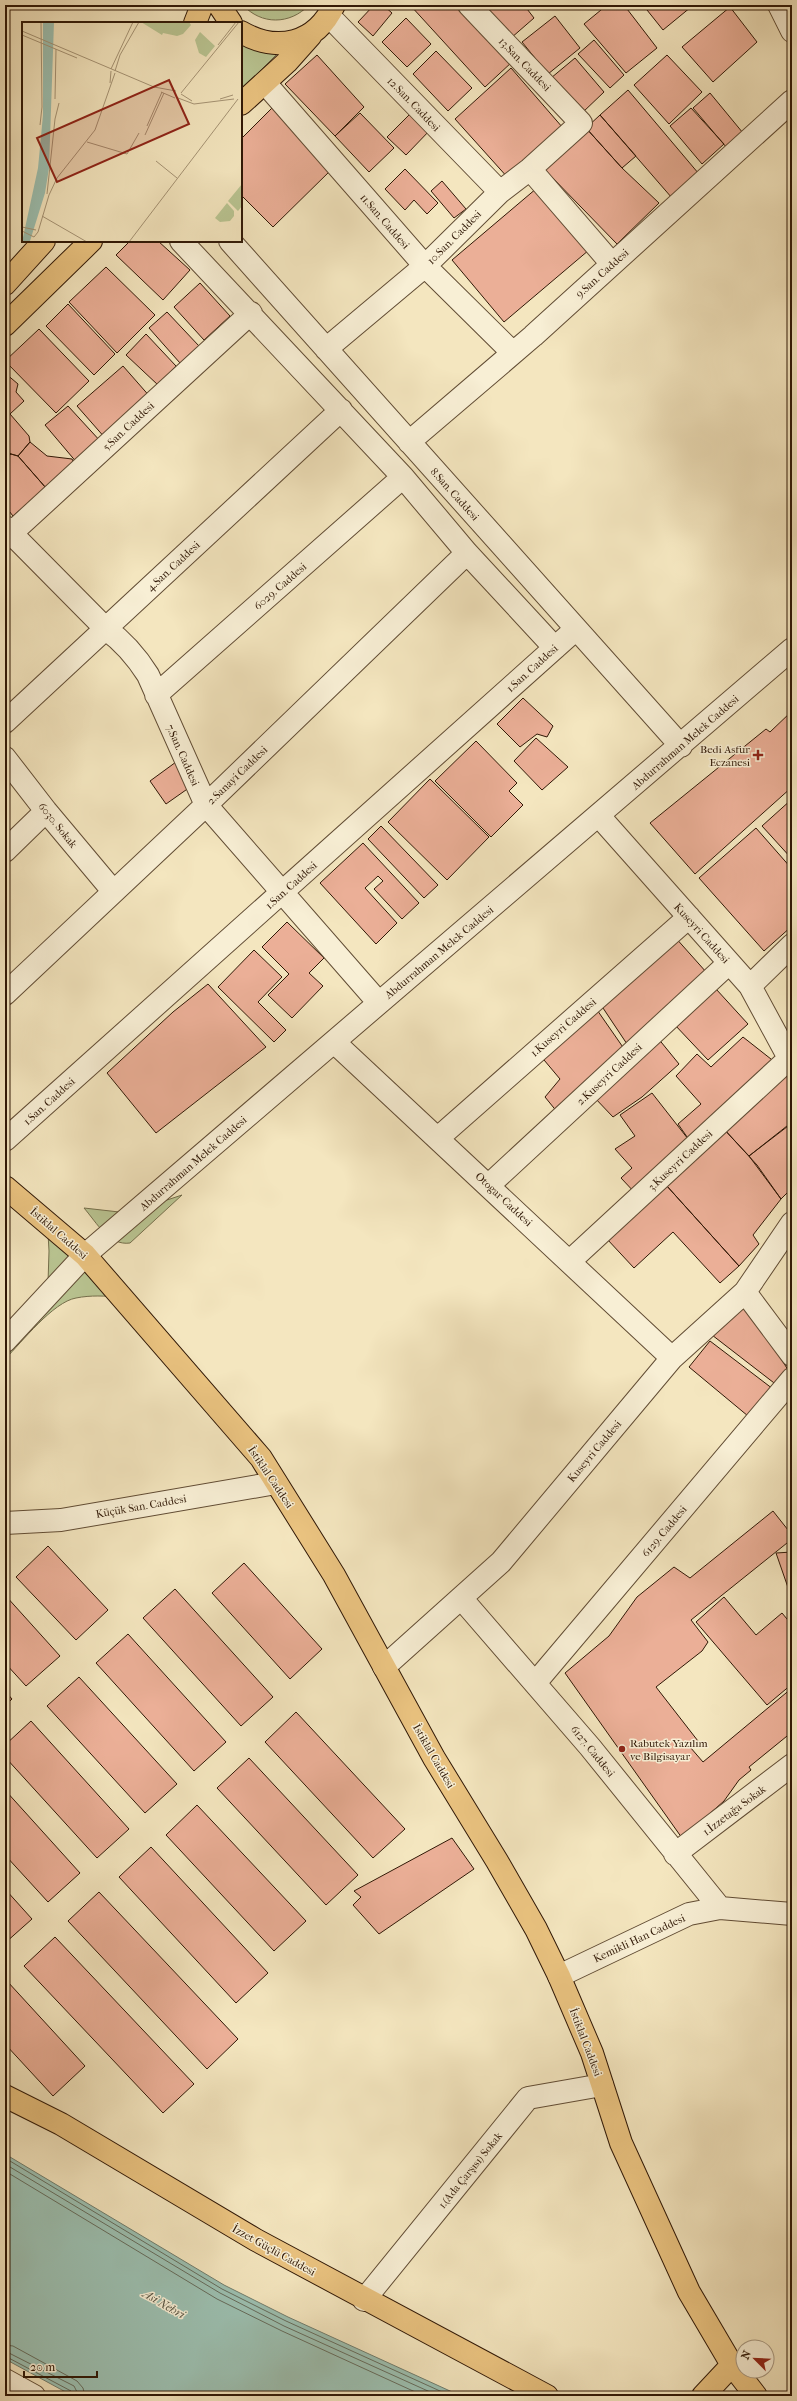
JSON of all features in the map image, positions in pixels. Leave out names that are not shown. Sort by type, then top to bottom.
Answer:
[{"type":"main road","points":[[204,9],[223,14],[230,22]]},
{"type":"main road","points":[[242,33],[255,40],[276,44],[296,41],[326,17]]},
{"type":"main road","points":[[242,103],[265,84],[326,17]]},
{"type":"main road","points":[[5,284],[43,242]]},
{"type":"main road","points":[[5,325],[90,242]]},
{"type":"main road","name":"İstiklal Caddesi","points":[[5,1187],[85,1255],[261,1458],[334,1575],[434,1758],[501,1868],[559,1976],[592,2053],[621,2143],[689,2292],[732,2365],[756,2396]]},
{"type":"main road","name":"İzzet Güçlü Caddesi","points":[[5,2096],[61,2124],[256,2240],[364,2300],[547,2396]]},
{"type":"main road","points":[[702,2396],[732,2365]]},
{"type":"street","name":"13.San. Caddesi","points":[[469,5],[581,123]]},
{"type":"street","points":[[778,5],[792,31]]},
{"type":"street","name":"12.San. Caddesi","points":[[326,17],[500,192]]},
{"type":"street","name":"11.San. Caddesi","points":[[265,84],[425,266],[512,352]]},
{"type":"street","name":"9.San. Caddesi","points":[[409,442],[612,264],[792,101]]},
{"type":"street","name":"10.San. Caddesi","points":[[326,349],[425,266],[500,192],[530,169],[581,123]]},
{"type":"street","points":[[530,169],[612,264]]},
{"type":"street","points":[[182,242],[251,313],[403,477],[467,553],[555,648]]},
{"type":"street","name":"8.San. Caddesi","points":[[231,242],[681,746]]},
{"type":"street","name":"5.San. Caddesi","points":[[7,533],[251,313]]},
{"type":"street","name":"4.San. Caddesi","points":[[5,722],[340,410]]},
{"type":"street","name":"6029. Caddesi","points":[[156,695],[403,477]]},
{"type":"street","name":"7.San. Caddesi","points":[[7,533],[106,629],[123,642],[138,660],[148,675],[206,805],[379,1003]]},
{"type":"street","name":"2.Sanayi Caddesi","points":[[5,994],[206,805],[467,553]]},
{"type":"street","name":"1.San. Caddesi","points":[[5,1140],[576,629]]},
{"type":"street","name":"Abdurrahman Melek Caddesi","points":[[5,1341],[85,1255],[681,746],[792,649]]},
{"type":"street","name":"6030. Sokak","points":[[5,758],[46,811],[113,891]]},
{"type":"street","points":[[5,851],[46,811]]},
{"type":"street","name":"Kuseyri Caddesi","points":[[599,816],[750,986],[791,1058]]},
{"type":"street","name":"1.Kuseyri Caddesi","points":[[438,1138],[689,917]]},
{"type":"street","points":[[750,986],[792,945]]},
{"type":"street","name":"2.Kuseyri Caddesi","points":[[489,1185],[729,963]]},
{"type":"street","name":"Otogar Caddesi","points":[[334,1042],[489,1185],[672,1358]]},
{"type":"street","name":"3.Kuseyri Caddesi","points":[[570,1261],[791,1058]]},
{"type":"street","name":"Kuseyri Caddesi","points":[[384,1667],[501,1562],[672,1358],[745,1292],[792,1223]]},
{"type":"street","points":[[745,1292],[792,1355]]},
{"type":"street","name":"6129. Caddesi","points":[[536,1682],[792,1379]]},
{"type":"street","name":"Küçük San. Caddesi","points":[[5,1523],[61,1520],[276,1483]]},
{"type":"street","name":"6127. Caddesi","points":[[461,1598],[536,1682],[720,1908]]},
{"type":"street","name":"1.İzzetağa Sokak","points":[[675,1854],[792,1765]]},
{"type":"street","name":"Kemikli Han Caddesi","points":[[559,1976],[689,1914],[720,1908],[792,1914]]},
{"type":"street","name":"1.(Ada Çarşısı) Sokak","points":[[364,2300],[528,2098],[602,2085]]},
{"type":"street","points":[[5,2380],[34,2396]]},
{"type":"green space","points":[[243,5],[309,5],[301,12],[293,16],[276,20],[258,16],[250,12]]},
{"type":"green space","points":[[242,42],[258,50],[277,54],[242,89]]},
{"type":"green space","points":[[182,1195],[130,1243],[116,1241],[110,1237],[84,1208],[128,1213]]},
{"type":"green space","points":[[47,1216],[119,1297],[87,1296],[67,1301],[38,1324],[5,1359],[5,1346],[48,1283],[49,1251]]},
{"type":"water","name":"Asi Nehri","points":[[5,2154],[224,2285],[288,2317],[461,2396],[73,2396],[5,2359]]},
{"type":"building","points":[[374,5],[383,5],[392,13],[373,36],[358,22]]},
{"type":"building","points":[[410,5],[460,5],[512,62],[485,87]]},
{"type":"building","points":[[491,5],[524,5],[534,18],[511,38],[486,10]]},
{"type":"building","points":[[607,5],[624,5],[657,48],[626,73],[584,24]]},
{"type":"building","points":[[643,5],[689,5],[691,7],[663,30]]},
{"type":"building","points":[[730,7],[757,42],[713,82],[682,47]]},
{"type":"building","points":[[555,16],[580,48],[548,74],[522,42]]},
{"type":"building","points":[[406,18],[431,44],[407,67],[382,42]]},
{"type":"building","points":[[594,40],[624,75],[610,88],[578,54]]},
{"type":"building","points":[[436,51],[472,88],[448,111],[413,74]]},
{"type":"building","points":[[317,55],[364,107],[335,136],[285,84]]},
{"type":"building","points":[[667,55],[702,92],[669,124],[634,85]]},
{"type":"building","points":[[575,58],[604,92],[582,113],[551,78]]},
{"type":"building","points":[[511,68],[563,128],[509,179],[455,119]]},
{"type":"building","points":[[628,90],[699,174],[672,198],[600,115]]},
{"type":"building","points":[[710,93],[743,133],[727,148],[693,108]]},
{"type":"building","points":[[272,108],[332,169],[273,227],[242,196],[242,138]]},
{"type":"building","points":[[691,108],[724,144],[702,164],[670,126]]},
{"type":"building","points":[[414,110],[432,128],[406,155],[387,137]]},
{"type":"building","points":[[360,113],[394,148],[369,172],[335,136]]},
{"type":"building","points":[[600,115],[636,156],[622,168],[586,128]]},
{"type":"building","points":[[586,128],[622,168],[659,203],[617,244],[544,169]]},
{"type":"building","points":[[405,169],[438,203],[427,214],[414,200],[405,210],[385,189]]},
{"type":"building","points":[[442,181],[466,209],[454,218],[431,191]]},
{"type":"building","points":[[537,188],[589,250],[504,322],[452,260]]},
{"type":"building","points":[[129,242],[159,242],[190,270],[163,300],[116,255]]},
{"type":"building","points":[[106,267],[155,315],[117,353],[69,302]]},
{"type":"building","points":[[200,283],[230,316],[204,340],[174,307]]},
{"type":"building","points":[[68,304],[115,354],[94,375],[46,326]]},
{"type":"building","points":[[167,312],[199,346],[180,363],[149,328]]},
{"type":"building","points":[[39,329],[89,381],[56,413],[5,361]]},
{"type":"building","points":[[146,334],[176,366],[158,385],[126,355]]},
{"type":"building","points":[[123,366],[152,399],[106,439],[77,406]]},
{"type":"building","points":[[5,373],[18,384],[16,392],[24,401],[10,414],[29,436],[30,442],[18,456],[11,454],[5,448]]},
{"type":"building","points":[[68,406],[102,443],[78,464],[45,425]]},
{"type":"building","points":[[30,442],[47,456],[72,459],[75,465],[46,488],[18,456]]},
{"type":"building","points":[[5,448],[11,454],[5,459]]},
{"type":"building","points":[[11,454],[18,456],[46,488],[13,516],[5,506],[5,459]]},
{"type":"building","points":[[523,698],[553,726],[547,737],[537,734],[520,747],[497,724]]},
{"type":"building","points":[[792,711],[792,787],[695,874],[650,823],[766,729],[770,732]]},
{"type":"building","points":[[536,738],[568,767],[542,790],[514,761]]},
{"type":"building","points":[[476,741],[517,783],[509,791],[523,805],[491,837],[435,781]]},
{"type":"building","points":[[176,762],[193,785],[166,804],[150,781]]},
{"type":"building","points":[[430,779],[489,837],[447,880],[388,822]]},
{"type":"building","points":[[792,799],[792,859],[762,826]]},
{"type":"building","points":[[381,826],[438,885],[424,898],[368,839]]},
{"type":"building","points":[[756,828],[792,869],[792,926],[764,951],[699,878]]},
{"type":"building","points":[[363,843],[419,903],[402,919],[374,889],[383,881],[378,876],[365,888],[397,923],[376,944],[320,883]]},
{"type":"building","points":[[287,922],[324,958],[309,973],[323,986],[292,1018],[268,995],[289,974],[262,947]]},
{"type":"building","points":[[674,936],[707,973],[629,1047],[599,1002]]},
{"type":"building","points":[[254,950],[282,977],[258,1002],[286,1030],[274,1042],[218,987]]},
{"type":"building","points":[[208,984],[266,1047],[156,1133],[107,1073],[173,1012]]},
{"type":"building","points":[[716,989],[748,1024],[708,1060],[674,1024]]},
{"type":"building","points":[[595,1007],[627,1053],[558,1113],[545,1097],[560,1079],[539,1054]]},
{"type":"building","points":[[657,1037],[679,1064],[642,1097],[613,1117],[593,1096]]},
{"type":"building","points":[[743,1037],[776,1063],[692,1144],[678,1124],[701,1104],[676,1076],[697,1054],[711,1067]]},
{"type":"building","points":[[792,1068],[792,1122],[749,1156],[722,1127]]},
{"type":"building","points":[[652,1093],[692,1144],[637,1195],[621,1178],[632,1168],[615,1149],[635,1136],[620,1115]]},
{"type":"building","points":[[792,1123],[792,1188],[781,1199],[749,1156]]},
{"type":"building","points":[[722,1127],[757,1165],[781,1199],[753,1235],[759,1244],[739,1266],[666,1185]]},
{"type":"building","points":[[666,1185],[739,1266],[720,1283],[673,1232],[634,1268],[607,1239]]},
{"type":"building","points":[[744,1300],[790,1373],[778,1386],[712,1335]]},
{"type":"building","points":[[710,1341],[773,1389],[748,1416],[689,1367]]},
{"type":"building","points":[[773,1511],[792,1535],[792,1539],[691,1620],[708,1642],[702,1651],[656,1687],[698,1741],[690,1747],[703,1762],[792,1688],[792,1732],[749,1767],[751,1770],[739,1780],[724,1801],[682,1838],[565,1673],[609,1636],[637,1597],[674,1567],[690,1578]]},
{"type":"building","points":[[48,1546],[108,1610],[76,1640],[16,1577]]},
{"type":"building","points":[[792,1552],[792,1599],[776,1553]]},
{"type":"building","points":[[244,1563],[322,1649],[290,1679],[212,1593]]},
{"type":"building","points":[[175,1589],[273,1697],[241,1726],[143,1618]]},
{"type":"building","points":[[5,1595],[60,1656],[26,1686],[5,1663]]},
{"type":"building","points":[[724,1597],[756,1635],[782,1613],[792,1625],[792,1684],[767,1705],[696,1622]]},
{"type":"building","points":[[128,1634],[226,1742],[194,1771],[96,1663]]},
{"type":"building","points":[[79,1677],[177,1784],[145,1813],[47,1706]]},
{"type":"building","points":[[5,1691],[12,1699],[5,1706]]},
{"type":"building","points":[[296,1712],[405,1829],[373,1858],[265,1742]]},
{"type":"building","points":[[31,1721],[129,1829],[97,1858],[5,1757],[5,1745]]},
{"type":"building","points":[[249,1758],[358,1875],[326,1905],[217,1788]]},
{"type":"building","points":[[5,1790],[80,1873],[48,1902],[5,1855]]},
{"type":"building","points":[[197,1805],[306,1921],[274,1951],[166,1835]]},
{"type":"building","points":[[452,1838],[474,1869],[379,1934],[353,1905],[361,1897],[354,1891]]},
{"type":"building","points":[[151,1847],[268,1973],[236,2003],[119,1877]]},
{"type":"building","points":[[5,1889],[32,1919],[5,1943]]},
{"type":"building","points":[[99,1892],[238,2039],[207,2069],[68,1921]]},
{"type":"building","points":[[55,1937],[194,2084],[163,2113],[24,1966]]},
{"type":"building","points":[[7,1981],[85,2066],[53,2096],[5,2044],[5,1983]]},
{"type":"place","name":"Bedi Asfur Eczanesi","points":[[758,755]]},
{"type":"place","name":"Rabutek Yazılım ve Bilgisayar","points":[[622,1749]]}]
